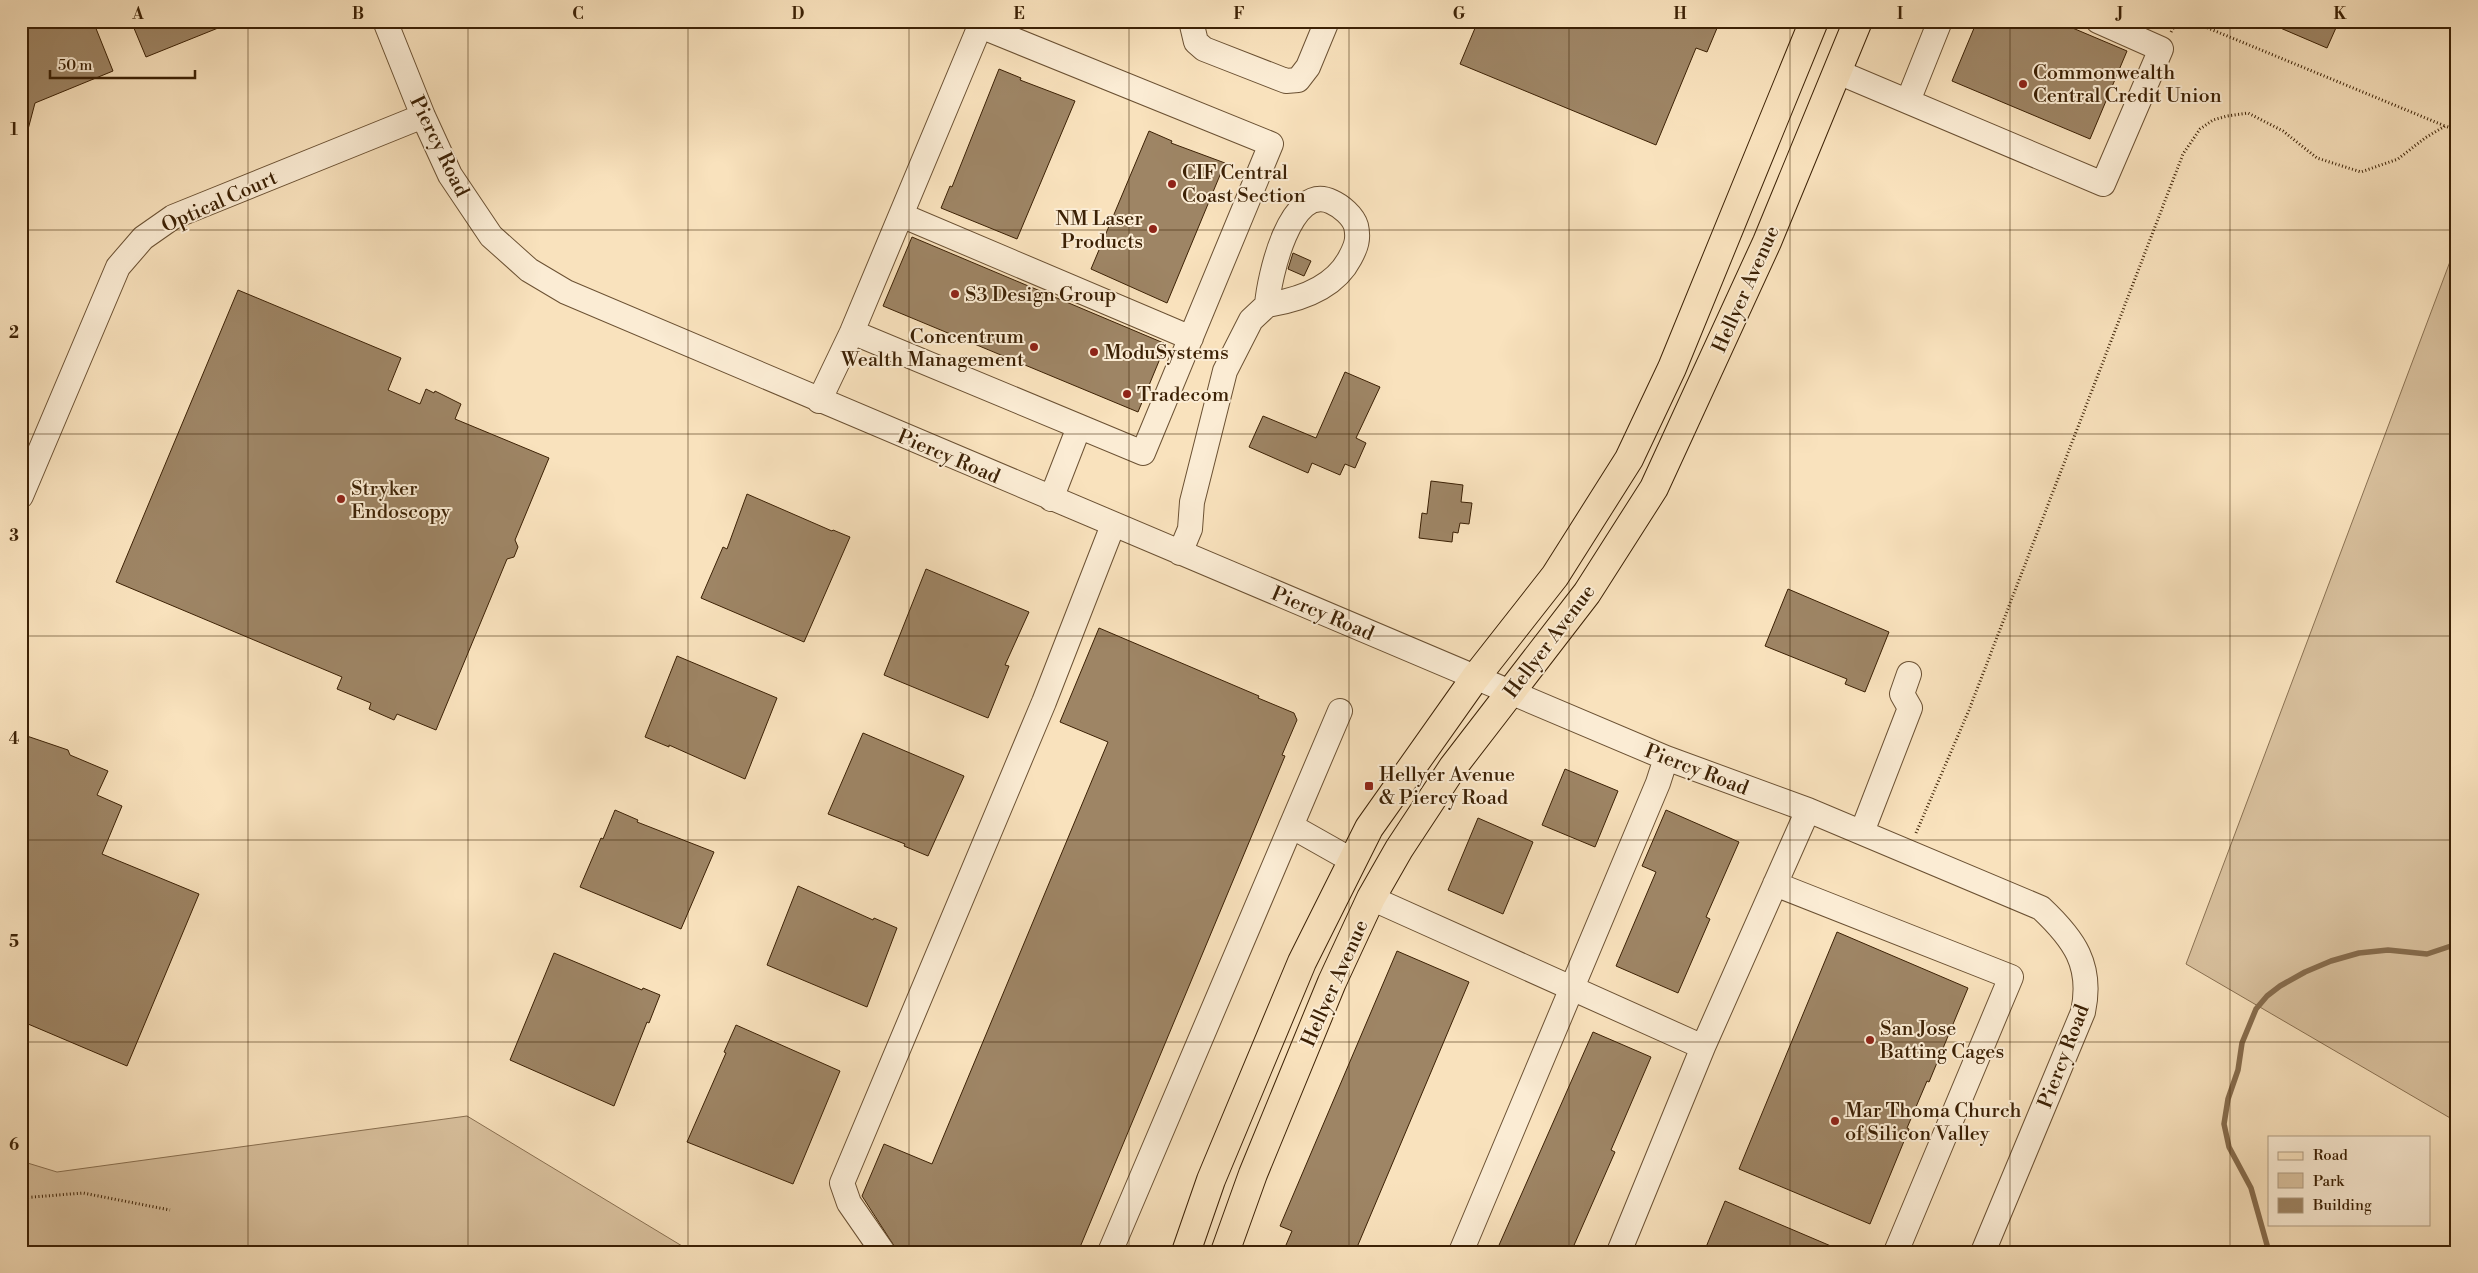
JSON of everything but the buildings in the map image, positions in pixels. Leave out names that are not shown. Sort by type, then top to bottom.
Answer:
[{"type":"main road","name":"Hellyer Avenue","points":[[1186,1252],[1211,1180],[1302,962],[1353,861],[1383,807],[1475,678],[1555,576],[1629,459],[1672,368],[1814,21]]},
{"type":"main road","name":"Hellyer Avenue","points":[[1225,1252],[1253,1174],[1332,982],[1372,898],[1453,767],[1587,593],[1654,488],[1756,267],[1858,21]]},
{"type":"main road","points":[[1838,72],[1865,21]]},
{"type":"street","name":"Piercy Road","points":[[385,21],[423,116],[450,175],[491,236],[529,270],[566,292],[819,401],[1666,758],[1808,810],[2041,908],[2066,931],[2081,958],[2087,991],[2083,1012],[1983,1252]]},
{"type":"street","points":[[1191,21],[1196,42],[1204,49],[1286,82],[1298,80],[1308,67],[1327,21]]},
{"type":"street","points":[[1908,101],[1940,21]]},
{"type":"street","points":[[1838,72],[2103,184],[2161,49],[2098,21]]},
{"type":"street","points":[[819,401],[852,332],[980,26],[1271,144],[1143,454],[852,332]]},
{"type":"street","name":"Optical Court","points":[[21,496],[118,267],[143,238],[173,217],[423,116]]},
{"type":"street","points":[[1180,553],[1190,529],[1192,502],[1225,371],[1251,320],[1267,305],[1303,296],[1327,285],[1343,272],[1357,243],[1356,224],[1344,208],[1330,200],[1317,200],[1304,205],[1291,222],[1276,258],[1268,287],[1267,305]]},
{"type":"street","points":[[901,214],[1191,338]]},
{"type":"street","points":[[1051,499],[1079,427]]},
{"type":"street","points":[[883,1252],[849,1203],[842,1183],[1044,702],[1113,525]]},
{"type":"street","points":[[1862,832],[1910,708],[1902,694],[1909,674]]},
{"type":"street","points":[[1110,1252],[1340,711]]},
{"type":"street","points":[[1461,1252],[1573,989],[1658,783],[1666,758]]},
{"type":"street","points":[[1619,1252],[1704,1047],[1808,810]]},
{"type":"street","points":[[1291,826],[1353,861]]},
{"type":"street","points":[[1775,884],[2010,978],[1896,1252]]},
{"type":"street","points":[[1372,898],[1704,1047]]},
{"type":"path","points":[[2191,21],[2457,130]]},
{"type":"path","points":[[1909,852],[1969,710],[2183,154],[2200,128],[2227,116],[2248,113],[2283,131],[2317,158],[2361,172],[2398,159],[2425,138],[2446,126]]},
{"type":"path","points":[[21,1198],[83,1193],[170,1210]]},
{"type":"green space","points":[[2457,243],[2457,1122],[2186,964]]},
{"type":"green space","points":[[467,1116],[692,1252],[21,1252],[21,1161],[57,1172]]},
{"type":"waterway","points":[[2269,1252],[2251,1188],[2229,1147],[2224,1124],[2228,1099],[2238,1070],[2242,1043],[2256,1009],[2267,996],[2280,986],[2305,972],[2331,961],[2359,953],[2388,950],[2427,954],[2457,944]]},
{"type":"place","name":"Commonwealth Central Credit Union","points":[[2023,84]]},
{"type":"place","name":"CIF Central Coast Section","points":[[1172,184]]},
{"type":"place","name":"NM Laser Products","points":[[1153,229]]},
{"type":"place","name":"S3 Design Group","points":[[955,294]]},
{"type":"place","name":"Concentrum Wealth Management","points":[[1034,347]]},
{"type":"place","name":"ModuSystems","points":[[1094,352]]},
{"type":"place","name":"Tradecom","points":[[1127,394]]},
{"type":"place","name":"Stryker Endoscopy","points":[[341,499]]},
{"type":"place","name":"Hellyer Avenue & Piercy Road","points":[[1369,786]]},
{"type":"place","name":"San Jose Batting Cages","points":[[1870,1040]]},
{"type":"place","name":"Mar Thoma Church of Silicon Valley","points":[[1835,1121]]}]
